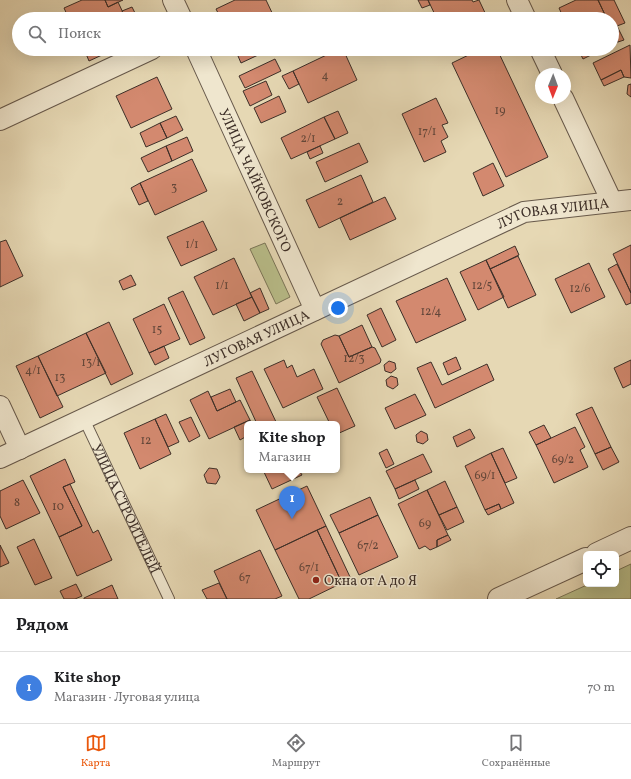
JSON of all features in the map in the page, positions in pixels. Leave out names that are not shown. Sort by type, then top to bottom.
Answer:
[{"type":"street","points":[[173,0],[179,12]]},
{"type":"street","points":[[517,0],[523,12]]},
{"type":"street","points":[[0,120],[137,56]]},
{"type":"street","name":"УЛИЦА ЧАЙКОВСКОГО","points":[[199,56],[315,310]]},
{"type":"street","points":[[543,56],[549,68]]},
{"type":"street","points":[[566,104],[622,201]]},
{"type":"street","name":"ЛУГОВАЯ УЛИЦА","points":[[0,458],[524,212],[622,201]]},
{"type":"street","points":[[0,406],[20,449]]},
{"type":"street","points":[[603,551],[631,538]]},
{"type":"street","points":[[499,599],[583,560]]},
{"type":"lane","name":"УЛИЦА СТРОИТЕЛЕЙ","points":[[84,419],[169,599]]},
{"type":"green space","points":[[265,243],[290,297],[276,304],[250,249]]},
{"type":"green space","points":[[631,564],[631,599],[556,599],[583,587],[619,587],[619,570]]},
{"type":"building","points":[[82,0],[105,0],[108,7],[118,2],[123,12],[66,12],[64,8]]},
{"type":"building","points":[[105,0],[123,0],[108,7]]},
{"type":"building","points":[[235,0],[266,0],[272,12],[218,12],[216,9]]},
{"type":"building","points":[[418,0],[428,0],[430,5],[422,8]]},
{"type":"building","points":[[428,0],[472,0],[473,2],[479,0],[485,12],[434,12]]},
{"type":"building","points":[[576,0],[598,0],[604,12],[561,12],[559,8]]},
{"type":"building","points":[[598,0],[614,0],[625,23],[619,25],[619,12],[604,12]]},
{"type":"building","points":[[132,7],[134,12],[122,12]]},
{"type":"building","points":[[619,30],[624,40],[619,42]]},
{"type":"building","points":[[630,45],[631,78],[624,77],[621,70],[601,80],[593,63],[607,56],[619,56],[619,50]]},
{"type":"building","points":[[87,56],[100,56],[89,61]]},
{"type":"building","points":[[238,56],[256,56],[241,63]]},
{"type":"building","points":[[324,56],[346,56],[357,80],[308,103],[293,71]]},
{"type":"building","points":[[466,56],[500,56],[548,157],[506,177],[452,63]]},
{"type":"building","points":[[582,56],[589,56],[583,59]]},
{"type":"building","points":[[275,59],[281,71],[245,88],[239,76]]},
{"type":"building","points":[[621,70],[624,77],[604,86],[601,80]]},
{"type":"building","points":[[293,71],[299,84],[289,89],[282,76]]},
{"type":"building","points":[[157,77],[172,109],[131,128],[116,96]]},
{"type":"building","points":[[266,81],[272,95],[250,106],[243,91]]},
{"type":"building","points":[[631,84],[631,97],[627,94],[628,85]]},
{"type":"building","points":[[279,96],[286,112],[261,123],[254,108]]},
{"type":"building","points":[[436,98],[448,123],[442,125],[448,137],[441,141],[446,152],[424,162],[402,114]]},
{"type":"building","points":[[338,111],[348,133],[335,139],[324,117]]},
{"type":"building","points":[[176,116],[183,130],[167,138],[160,123]]},
{"type":"building","points":[[324,117],[335,139],[291,159],[281,138]]},
{"type":"building","points":[[160,123],[167,138],[146,147],[140,133]]},
{"type":"building","points":[[187,137],[193,151],[172,161],[166,146]]},
{"type":"building","points":[[359,143],[368,162],[325,182],[316,162]]},
{"type":"building","points":[[166,146],[172,161],[148,172],[141,158]]},
{"type":"building","points":[[320,146],[323,153],[310,159],[307,152]]},
{"type":"building","points":[[192,159],[207,191],[155,215],[140,183]]},
{"type":"building","points":[[493,163],[504,186],[483,196],[473,173]]},
{"type":"building","points":[[361,175],[373,202],[319,228],[306,200]]},
{"type":"building","points":[[140,183],[148,201],[139,205],[131,188]]},
{"type":"building","points":[[385,197],[396,219],[350,240],[340,218]]},
{"type":"building","points":[[203,221],[217,250],[181,266],[167,237]]},
{"type":"building","points":[[6,240],[23,276],[0,287],[0,242]]},
{"type":"building","points":[[631,245],[631,293],[613,254]]},
{"type":"building","points":[[515,246],[519,255],[490,269],[486,260]]},
{"type":"building","points":[[518,256],[536,295],[508,308],[490,269]]},
{"type":"building","points":[[234,258],[252,297],[213,315],[194,277]]},
{"type":"building","points":[[486,260],[504,297],[478,310],[460,272]]},
{"type":"building","points":[[589,263],[605,297],[571,313],[555,279]]},
{"type":"building","points":[[617,264],[631,293],[631,303],[626,305],[608,269]]},
{"type":"building","points":[[131,275],[136,285],[123,290],[119,281]]},
{"type":"building","points":[[447,278],[466,320],[416,343],[396,301]]},
{"type":"building","points":[[260,288],[269,309],[260,313],[250,293]]},
{"type":"building","points":[[183,291],[205,338],[190,345],[168,298]]},
{"type":"building","points":[[252,297],[260,313],[244,321],[236,304]]},
{"type":"building","points":[[164,304],[180,339],[149,353],[133,319]]},
{"type":"building","points":[[381,308],[396,340],[382,347],[367,315]]},
{"type":"building","points":[[109,322],[133,374],[111,385],[86,333]]},
{"type":"building","points":[[362,325],[372,347],[349,357],[339,336]]},
{"type":"building","points":[[86,333],[106,373],[57,396],[38,356]]},
{"type":"building","points":[[335,335],[339,336],[349,357],[372,347],[375,348],[381,360],[380,363],[339,383],[321,344],[323,340]]},
{"type":"building","points":[[164,346],[169,358],[155,365],[149,353]]},
{"type":"building","points":[[38,356],[63,407],[40,418],[16,366]]},
{"type":"building","points":[[456,357],[461,369],[448,375],[443,363]]},
{"type":"building","points":[[284,360],[287,368],[292,365],[297,377],[314,369],[323,389],[283,408],[264,369]]},
{"type":"building","points":[[631,360],[631,384],[623,388],[614,368]]},
{"type":"building","points":[[389,361],[395,363],[396,369],[391,373],[385,371],[384,365]]},
{"type":"building","points":[[431,362],[442,385],[487,364],[494,380],[435,408],[417,368]]},
{"type":"building","points":[[252,371],[276,421],[256,421],[236,378]]},
{"type":"building","points":[[391,376],[397,378],[398,385],[393,389],[387,386],[386,380]]},
{"type":"building","points":[[337,388],[355,426],[340,433],[340,421],[329,421],[317,397]]},
{"type":"building","points":[[230,389],[236,402],[217,411],[211,397]]},
{"type":"building","points":[[208,391],[217,411],[240,400],[250,420],[244,421],[244,423],[209,439],[190,400]]},
{"type":"building","points":[[415,394],[426,415],[395,429],[385,408]]},
{"type":"building","points":[[592,407],[611,447],[595,454],[576,414]]},
{"type":"building","points":[[166,414],[179,442],[168,447],[155,419]]},
{"type":"building","points":[[191,417],[200,436],[189,442],[179,422]]},
{"type":"building","points":[[155,419],[171,454],[140,469],[124,433]]},
{"type":"building","points":[[244,423],[244,438],[240,440],[234,427]]},
{"type":"building","points":[[544,425],[551,438],[536,445],[529,432]]},
{"type":"building","points":[[575,427],[585,447],[580,450],[588,467],[554,483],[536,445]]},
{"type":"building","points":[[470,429],[475,438],[457,447],[453,437]]},
{"type":"building","points":[[421,431],[427,434],[428,440],[423,444],[417,442],[416,435]]},
{"type":"building","points":[[611,447],[619,462],[603,470],[595,454]]},
{"type":"building","points":[[503,448],[517,478],[505,483],[491,453]]},
{"type":"building","points":[[387,449],[394,464],[386,468],[379,453]]},
{"type":"building","points":[[491,453],[514,503],[501,509],[499,504],[485,510],[465,466]]},
{"type":"building","points":[[423,454],[432,472],[395,489],[386,471]]},
{"type":"building","points":[[65,459],[75,482],[63,487],[82,526],[59,537],[30,476]]},
{"type":"building","points":[[209,468],[217,469],[220,477],[216,484],[207,483],[204,475]]},
{"type":"building","points":[[264,473],[301,473],[302,475],[272,489]]},
{"type":"building","points":[[23,480],[40,513],[6,529],[0,516],[0,491]]},
{"type":"building","points":[[415,480],[419,489],[399,499],[395,489]]},
{"type":"building","points":[[445,481],[457,507],[439,515],[427,490]]},
{"type":"building","points":[[70,484],[93,533],[98,530],[112,560],[77,576],[59,537],[82,526],[63,487]]},
{"type":"building","points":[[307,486],[326,526],[275,550],[256,510]]},
{"type":"building","points":[[427,490],[448,535],[437,540],[437,547],[430,550],[425,546],[419,549],[398,504]]},
{"type":"building","points":[[370,497],[378,515],[339,533],[330,515]]},
{"type":"building","points":[[499,504],[501,509],[488,515],[485,510]]},
{"type":"building","points":[[457,507],[464,522],[447,530],[439,515]]},
{"type":"building","points":[[378,515],[398,557],[359,575],[339,533]]},
{"type":"building","points":[[326,526],[351,579],[342,583],[317,530]]},
{"type":"building","points":[[317,530],[342,583],[309,599],[299,599],[275,550]]},
{"type":"building","points":[[448,535],[451,540],[437,547],[437,540]]},
{"type":"building","points":[[34,539],[52,578],[35,585],[17,547]]},
{"type":"building","points":[[0,545],[9,563],[0,567]]},
{"type":"building","points":[[260,550],[282,596],[275,599],[227,599],[214,571]]},
{"type":"building","points":[[219,583],[227,599],[207,599],[202,590]]},
{"type":"building","points":[[76,584],[82,596],[75,599],[64,599],[60,591]]},
{"type":"building","points":[[112,585],[118,599],[84,599],[84,598]]},
{"type":"place","name":"Kite shop","points":[[292,519]]},
{"type":"place","name":"Окна от А до Я","points":[[316,580]]}]
